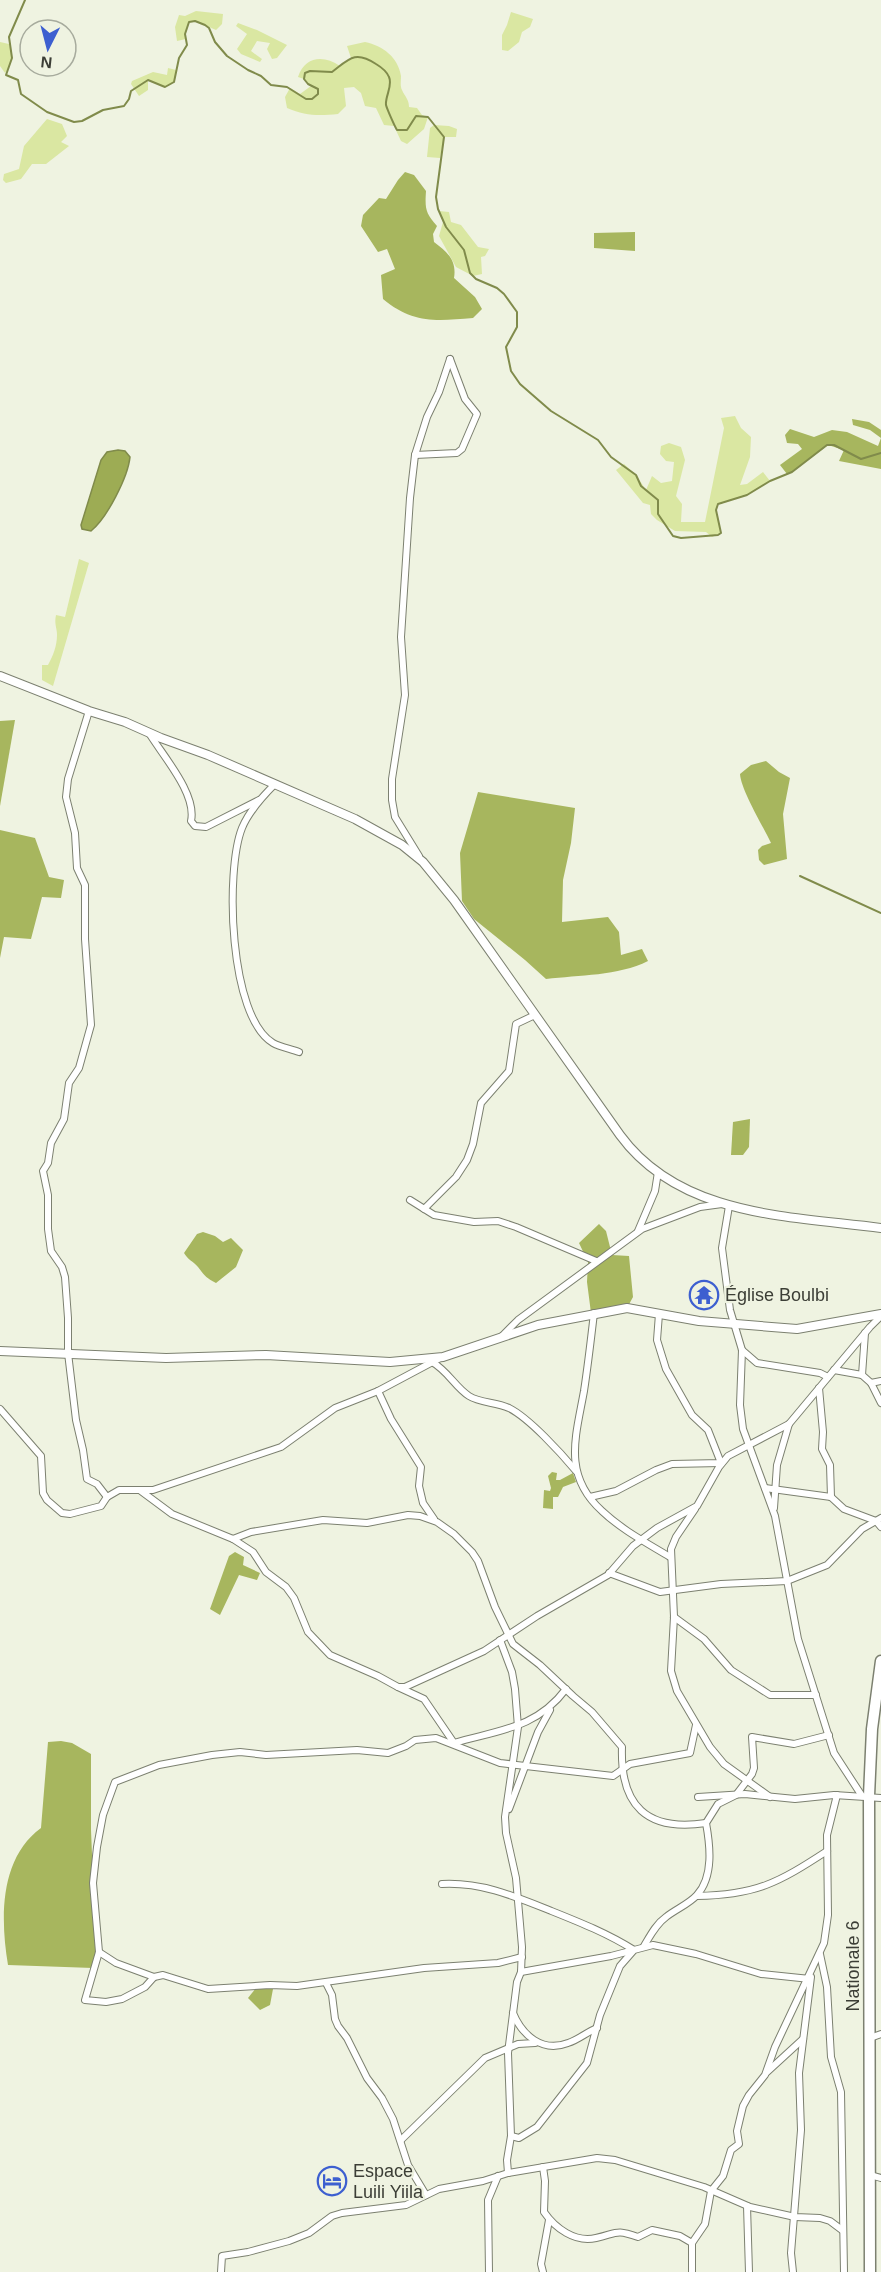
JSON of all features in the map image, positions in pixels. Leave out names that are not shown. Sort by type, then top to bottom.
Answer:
[{"type":"main road","name":"Nationale 6","points":[[870,2272],[870,2038],[866,1796],[881,1661]]},
{"type":"street","points":[[416,455],[458,453],[462,449],[477,414],[465,399],[450,359],[439,392],[427,417],[416,455],[410,498],[401,637],[405,695],[392,779],[395,817],[423,862],[454,900],[623,1139],[639,1157],[683,1187],[726,1205],[774,1217],[881,1228]]},
{"type":"street","points":[[0,676],[89,711],[125,722],[355,819],[402,845],[423,862]]},
{"type":"street","points":[[89,711],[68,779],[66,797],[75,833],[77,865],[85,885],[91,1025],[80,1068],[69,1083],[64,1119],[51,1143],[48,1163],[43,1171],[48,1195],[48,1229],[51,1251],[62,1267],[65,1277],[68,1353],[76,1420],[87,1479],[97,1484],[108,1497]]},
{"type":"street","points":[[149,733],[186,789],[193,811],[191,821],[195,826],[206,827],[260,799]]},
{"type":"street","points":[[275,784],[260,799],[242,828],[238,844],[231,891],[234,914],[234,950],[245,1002],[262,1032],[272,1043],[299,1052]]},
{"type":"street","points":[[424,1209],[456,1177],[467,1160],[473,1144],[481,1103],[509,1071],[516,1024],[536,1015]]},
{"type":"street","points":[[637,1231],[656,1191],[658,1172]]},
{"type":"street","points":[[410,1200],[434,1215],[474,1222],[498,1221],[596,1261]]},
{"type":"street","points":[[502,1336],[518,1320],[637,1231],[700,1207],[726,1205]]},
{"type":"street","points":[[726,1205],[722,1248],[730,1310],[742,1350],[740,1405],[743,1429],[774,1513],[798,1639],[828,1735],[836,1756],[866,1796]]},
{"type":"street","points":[[0,1409],[41,1456],[43,1493],[47,1500],[62,1513],[75,1514],[98,1507],[119,1490],[153,1490],[281,1447],[335,1408],[378,1391],[443,1357],[538,1325],[627,1308],[699,1321],[797,1329],[881,1315]]},
{"type":"street","points":[[594,1313],[584,1392],[576,1424],[575,1465],[590,1497],[600,1510],[642,1541],[670,1557]]},
{"type":"street","points":[[659,1314],[657,1340],[666,1369],[692,1415],[708,1430],[721,1463]]},
{"type":"street","points":[[774,1513],[774,1490],[781,1447],[789,1424],[881,1315]]},
{"type":"street","points":[[862,1375],[865,1332]]},
{"type":"street","points":[[742,1350],[758,1363],[828,1377]]},
{"type":"street","points":[[0,1351],[166,1358],[266,1355],[390,1362],[443,1357]]},
{"type":"street","points":[[421,1359],[433,1362],[470,1397],[507,1407],[517,1413],[563,1456],[578,1474]]},
{"type":"street","points":[[834,1370],[862,1375],[871,1383],[881,1403]]},
{"type":"street","points":[[871,1383],[881,1381]]},
{"type":"street","points":[[819,1388],[823,1432],[822,1449],[830,1465],[831,1497]]},
{"type":"street","points":[[378,1391],[391,1419],[420,1467],[419,1486],[423,1503],[437,1522],[460,1540],[478,1561],[482,1577],[513,1644],[592,1712],[622,1747],[624,1783],[641,1812],[666,1823],[681,1826],[706,1823]]},
{"type":"street","points":[[770,1797],[724,1764],[705,1740],[677,1691],[671,1671],[675,1590],[670,1557],[676,1537],[697,1506],[721,1463],[748,1444],[789,1424]]},
{"type":"street","points":[[590,1497],[616,1491],[672,1464],[721,1463]]},
{"type":"street","points":[[765,1488],[831,1497],[844,1509],[878,1519]]},
{"type":"street","points":[[141,1491],[172,1514],[233,1539],[253,1552],[266,1572],[286,1587],[294,1598],[308,1632],[330,1655],[424,1699],[454,1743]]},
{"type":"street","points":[[398,1687],[405,1687],[464,1661],[508,1636],[609,1573],[633,1546],[657,1528],[697,1506]]},
{"type":"street","points":[[233,1539],[251,1532],[323,1520],[367,1523],[408,1515],[420,1516],[437,1522]]},
{"type":"street","points":[[878,1519],[881,1527]]},
{"type":"street","points":[[609,1573],[660,1592],[722,1584],[787,1581],[827,1565],[862,1529],[878,1519]]},
{"type":"street","points":[[675,1617],[704,1639],[731,1670],[770,1695],[816,1695]]},
{"type":"street","points":[[500,1640],[516,1689],[518,1727],[506,1817],[518,1897],[522,1958],[509,2047],[511,2136],[507,2160],[508,2173]]},
{"type":"street","points":[[506,1817],[538,1732],[551,1707],[566,1689]]},
{"type":"street","points":[[454,1743],[518,1727],[551,1707]]},
{"type":"street","points":[[154,1977],[144,1987],[122,1999],[106,2002],[85,2000],[99,1952],[93,1883],[103,1815],[115,1782],[165,1764],[231,1753],[250,1752],[266,1755],[357,1750],[388,1753],[423,1738],[441,1738],[488,1760],[512,1765],[613,1776],[630,1764],[690,1753],[696,1725]]},
{"type":"street","points":[[644,1946],[664,1918],[696,1896],[709,1864],[710,1846],[706,1823],[718,1804],[736,1795],[748,1780],[754,1768],[752,1737],[794,1744],[828,1735]]},
{"type":"street","points":[[698,1797],[736,1795],[795,1799],[837,1795],[881,1798]]},
{"type":"street","points":[[765,2075],[779,2037],[810,1977],[824,1943],[829,1882],[827,1835],[837,1795]]},
{"type":"street","points":[[696,1896],[718,1896],[765,1887],[783,1879],[827,1851]]},
{"type":"street","points":[[441,1884],[492,1888],[590,1926],[634,1950]]},
{"type":"street","points":[[521,1972],[611,1956],[653,1945],[696,1954],[761,1974],[810,1977]]},
{"type":"street","points":[[511,2136],[519,2138],[537,2127],[587,2063],[597,2028],[620,1966],[634,1950]]},
{"type":"street","points":[[99,1952],[116,1963],[154,1977],[168,1976],[208,1989],[326,1983],[376,1974],[498,1963],[522,1958]]},
{"type":"street","points":[[820,1952],[826,1987],[831,2057],[841,2092],[844,2272]]},
{"type":"street","points":[[793,2272],[791,2253],[801,2130],[799,2073],[810,1977]]},
{"type":"street","points":[[326,1983],[333,1995],[335,2019],[338,2026],[347,2038],[367,2078],[382,2098],[408,2165],[426,2195]]},
{"type":"street","points":[[513,2012],[518,2025],[535,2043]]},
{"type":"street","points":[[400,2140],[485,2058],[518,2044],[567,2044],[597,2028]]},
{"type":"street","points":[[870,2038],[881,2034]]},
{"type":"street","points":[[692,2272],[692,2243],[705,2224],[711,2191],[723,2176],[731,2150],[739,2144],[737,2131],[749,2095],[765,2075],[803,2039]]},
{"type":"street","points":[[221,2272],[222,2256],[248,2253],[289,2241],[309,2233],[332,2216],[406,2205],[439,2189],[508,2173],[597,2158],[615,2160],[711,2191],[747,2206],[795,2217],[820,2218],[830,2221],[842,2230]]},
{"type":"street","points":[[543,2167],[544,2212],[549,2220],[563,2232],[595,2239],[616,2231],[638,2236],[652,2230],[680,2236],[692,2243]]},
{"type":"street","points":[[870,2175],[881,2178]]},
{"type":"street","points":[[489,2272],[488,2200],[498,2176]]},
{"type":"street","points":[[747,2206],[749,2272]]},
{"type":"street","points":[[543,2272],[541,2264],[549,2220]]},
{"type":"shaded area","points":[[196,11],[223,14],[222,24],[216,30],[195,21],[190,22],[186,28],[186,39],[177,41],[175,27],[179,15],[185,16]]},
{"type":"shaded area","points":[[511,12],[533,19],[530,27],[522,32],[519,42],[508,51],[502,50],[502,35]]},
{"type":"shaded area","points":[[238,23],[287,45],[277,58],[272,59],[267,49],[270,43],[257,41],[251,51],[262,59],[260,62],[241,54],[237,49],[247,34],[236,26]]},
{"type":"shaded area","points":[[0,42],[9,44],[11,51],[11,63],[5,73],[0,66]]},
{"type":"shaded area","points":[[365,42],[389,53],[397,63],[401,76],[401,88],[409,107],[417,108],[422,115],[428,117],[424,129],[407,144],[401,141],[394,126],[384,125],[376,108],[365,106],[361,93],[354,87],[344,88],[346,106],[338,114],[312,115],[287,108],[285,97],[290,88],[300,94],[311,86],[298,77],[305,65],[310,61],[322,59],[340,66],[351,58],[347,46]]},
{"type":"shaded area","points":[[168,68],[176,70],[174,82],[165,87],[148,80],[148,90],[139,96],[131,84],[132,81],[153,72],[167,75]]},
{"type":"shaded area","points":[[47,119],[62,124],[67,136],[61,142],[69,146],[46,164],[32,164],[21,179],[6,183],[3,180],[4,174],[19,169],[24,146]]},
{"type":"shaded area","points":[[434,125],[457,129],[456,137],[444,137],[440,158],[427,157],[430,128]]},
{"type":"shaded area","points":[[405,172],[414,175],[426,191],[427,210],[437,226],[433,234],[434,242],[447,253],[452,261],[454,278],[475,297],[482,309],[473,318],[436,320],[415,317],[383,299],[381,275],[395,269],[387,249],[378,252],[361,226],[363,215],[379,198],[386,199]]},
{"type":"shaded area","points":[[439,211],[449,212],[451,222],[461,225],[478,247],[489,249],[485,256],[481,257],[482,274],[473,276],[456,267],[439,236],[443,222]]},
{"type":"shaded area","points":[[635,232],[635,251],[594,248],[594,233]]},
{"type":"shaded area","points":[[735,416],[741,428],[751,437],[750,457],[740,485],[747,484],[763,472],[770,481],[747,495],[718,504],[716,510],[721,533],[712,537],[706,532],[675,531],[651,514],[650,505],[643,503],[616,470],[624,464],[636,475],[646,490],[652,476],[661,483],[672,481],[674,462],[666,461],[660,454],[661,446],[669,443],[681,447],[685,460],[676,496],[682,504],[681,522],[705,522],[724,428],[721,418]]},
{"type":"shaded area","points":[[852,419],[869,422],[881,430],[881,438],[870,430],[853,425]]},
{"type":"shaded area","points":[[790,429],[814,437],[832,430],[847,432],[878,446],[881,438],[881,469],[839,461],[844,450],[828,445],[792,472],[787,474],[780,465],[802,449],[798,444],[787,443],[785,435]]},
{"type":"shaded area","points":[[125,451],[130,457],[121,486],[97,525],[91,531],[82,529],[81,525],[101,460],[107,452]]},
{"type":"shaded area","points":[[79,559],[89,563],[53,686],[42,680],[42,665],[48,665],[54,651],[57,639],[56,615],[65,617]]},
{"type":"shaded area","points":[[15,720],[0,806],[0,721]]},
{"type":"shaded area","points":[[766,761],[790,778],[783,814],[787,859],[764,865],[759,860],[758,850],[771,843],[748,798],[740,774],[751,765]]},
{"type":"shaded area","points":[[478,792],[575,808],[571,843],[563,880],[562,922],[608,917],[619,932],[621,955],[642,949],[648,961],[624,970],[546,979],[474,919],[462,901],[460,853]]},
{"type":"shaded area","points":[[0,830],[35,838],[49,877],[64,880],[61,898],[42,897],[31,939],[4,937],[0,958]]},
{"type":"shaded area","points":[[750,1119],[749,1147],[743,1155],[731,1155],[733,1122]]},
{"type":"shaded area","points":[[599,1224],[606,1231],[612,1255],[629,1256],[633,1297],[627,1308],[591,1313],[587,1282],[588,1262],[579,1243]]},
{"type":"shaded area","points":[[203,1232],[223,1242],[231,1238],[243,1250],[236,1267],[216,1283],[184,1253],[197,1234]]},
{"type":"shaded area","points":[[552,1472],[557,1473],[556,1480],[573,1473],[576,1482],[563,1487],[558,1497],[553,1497],[553,1509],[543,1508],[544,1490],[550,1491],[548,1476]]},
{"type":"shaded area","points":[[235,1552],[244,1557],[243,1565],[260,1573],[257,1580],[239,1575],[220,1615],[210,1609],[229,1556]]},
{"type":"shaded area","points":[[48,1742],[72,1743],[91,1754],[91,1830],[96,1953],[93,1968],[8,1965],[4,1908],[10,1872],[17,1855],[27,1841],[41,1828]]},
{"type":"shaded area","points":[[270,1983],[273,1989],[270,2005],[260,2010],[248,1998],[256,1988]]},
{"type":"waterway","points":[[25,0],[9,37],[12,58],[6,75],[18,80],[21,94],[47,112],[74,122],[82,121],[103,110],[124,106],[131,91],[148,80],[165,87],[174,82],[179,58],[187,45],[185,34],[189,22],[195,21],[209,28],[215,42],[227,56],[248,70],[261,76],[271,85],[287,87],[306,99],[312,99],[318,94],[318,89],[308,84],[304,79],[305,73],[310,71],[332,72],[348,60],[357,57],[369,60],[382,68],[390,80],[386,105],[397,130],[407,130],[416,116],[428,117],[444,137],[436,197],[438,209],[446,227],[464,250],[470,273],[476,279],[497,288],[517,312],[517,327],[506,347],[511,371],[520,384],[551,411],[598,440],[611,457],[636,475],[641,486],[658,500],[658,514],[673,536],[681,538],[718,535],[721,533],[716,510],[718,504],[747,495],[770,481],[792,472],[827,445],[834,445],[861,459],[881,453]]},
{"type":"waterway","points":[[800,876],[881,913]]},
{"type":"place","name":"Église Boulbi","points":[[704,1295]]},
{"type":"place","name":"Espace Luili Yiila","points":[[332,2181]]}]
